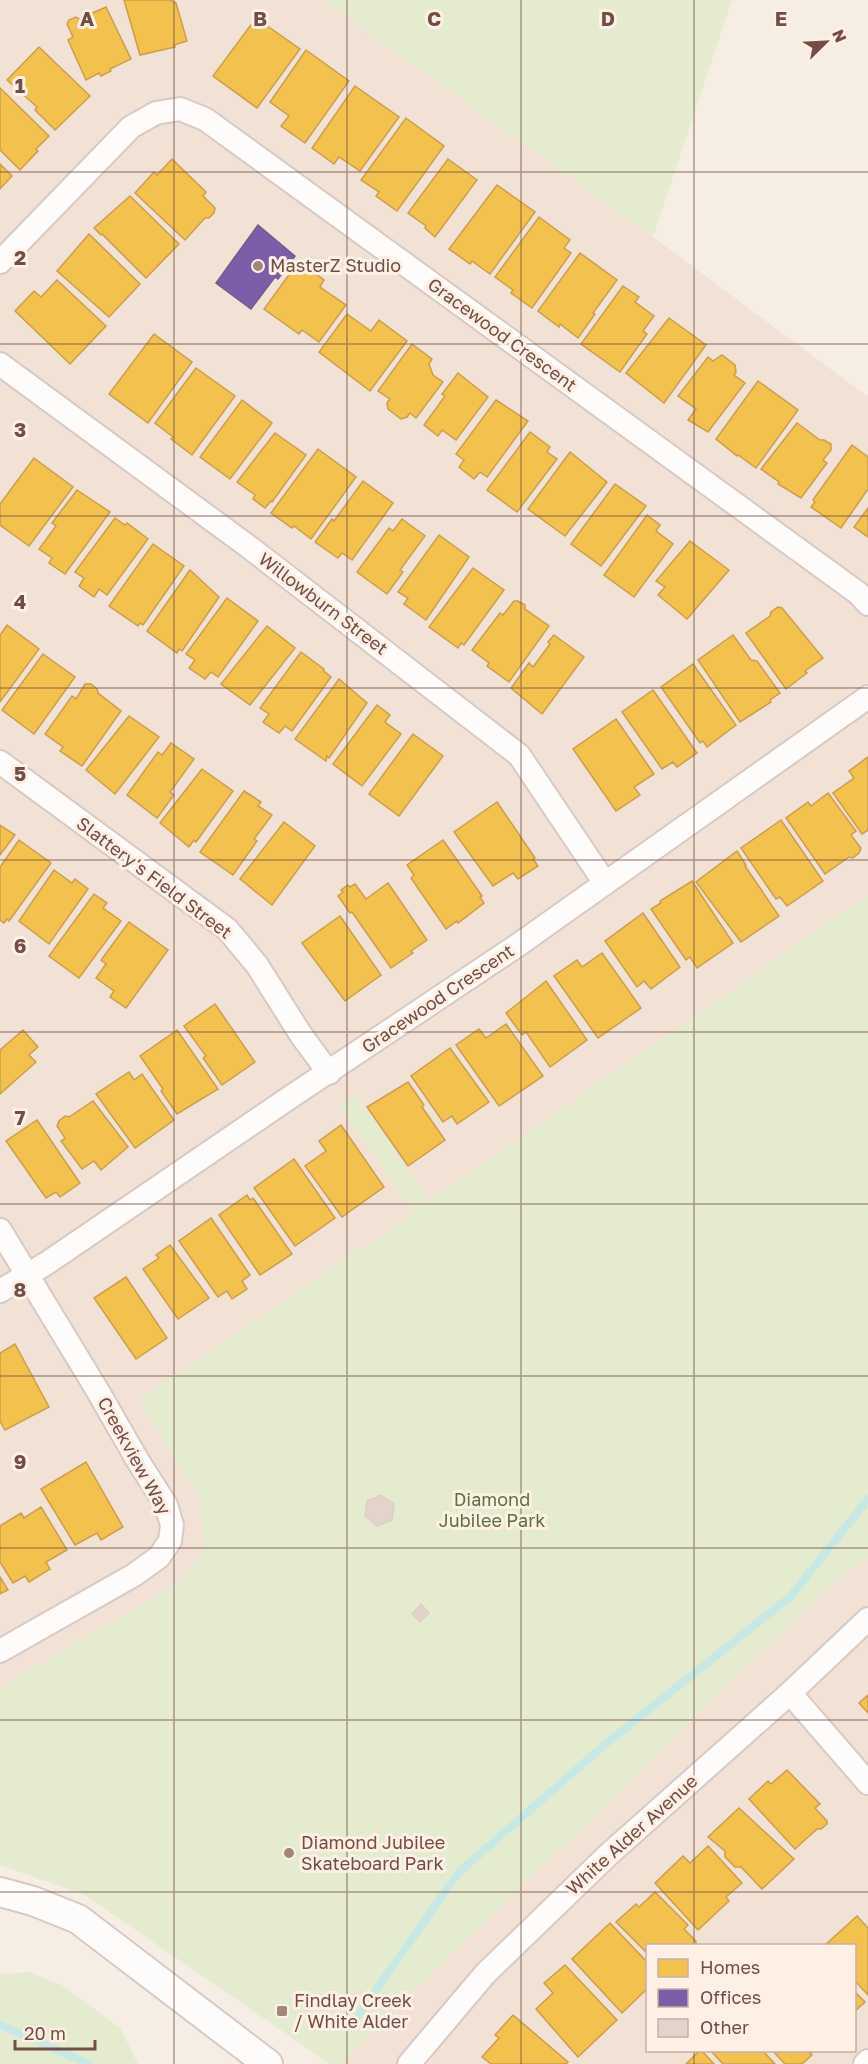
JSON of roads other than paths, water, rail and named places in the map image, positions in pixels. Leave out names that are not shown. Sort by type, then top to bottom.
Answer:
[{"type":"street","name":"Gracewood Crescent","points":[[0,261],[132,127],[156,113],[180,109],[205,119],[848,586],[868,604]]},
{"type":"street","name":"Willowburn Street","points":[[0,364],[249,547],[519,755],[605,883]]},
{"type":"street","name":"Gracewood Crescent","points":[[0,1291],[28,1276],[518,945],[868,697]]},
{"type":"street","name":"Slattery's Field Street","points":[[0,762],[227,929],[257,965],[301,1035],[329,1073]]},
{"type":"street","name":"Creekview Way","points":[[0,1230],[166,1505],[172,1525],[170,1541],[159,1557],[134,1575],[0,1651]]},
{"type":"street","name":"White Alder Avenue","points":[[409,2064],[485,1974],[608,1855],[790,1693],[868,1619]]},
{"type":"street","points":[[790,1693],[868,1783]]},
{"type":"street","points":[[0,1892],[33,1901],[78,1919],[268,2064]]},
{"type":"waterway","points":[[350,2027],[459,1872],[609,1741],[790,1597],[868,1499]]},
{"type":"waterway","points":[[0,2025],[89,2064]]},
{"type":"place","name":"MasterZ Studio","points":[[258,266]]},
{"type":"place","name":"Diamond Jubilee Skateboard Park","points":[[289,1853]]},
{"type":"place","name":"Findlay Creek / White Alder","points":[[282,2011]]},
{"type":"park label","name":"Diamond Jubilee Park","points":[[492,1510]]}]
